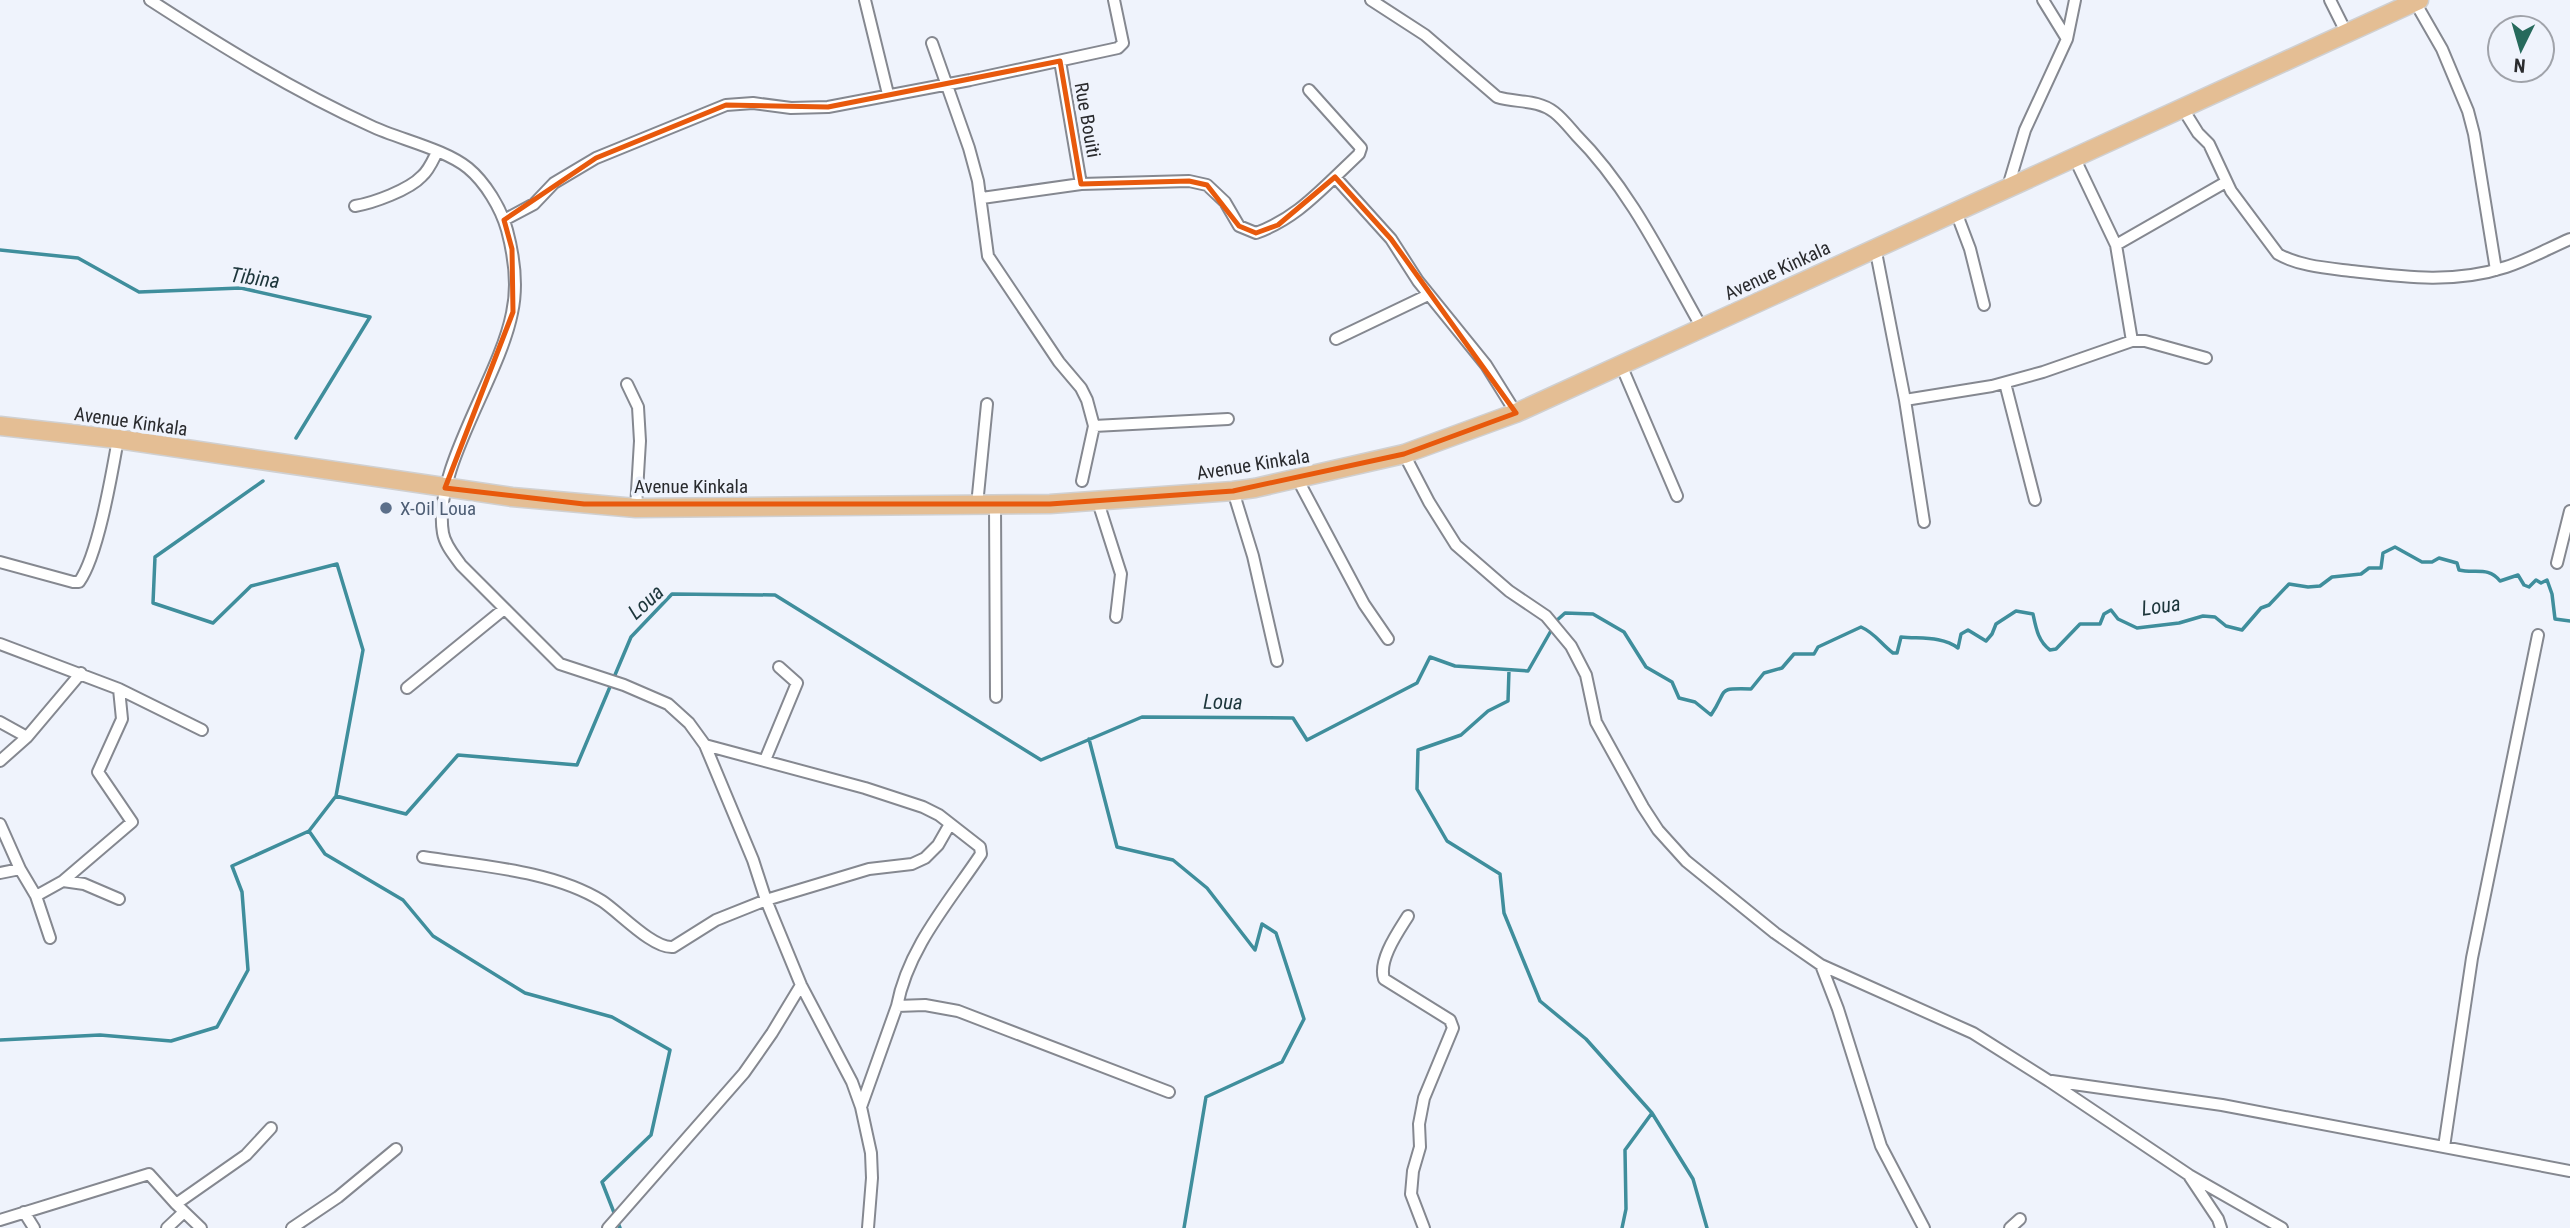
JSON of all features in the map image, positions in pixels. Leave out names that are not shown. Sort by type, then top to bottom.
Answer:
[{"type":"main road","name":"Avenue Kinkala","points":[[0,426],[118,439],[512,497],[636,508],[1098,502],[1233,491],[1298,480],[1404,454],[1516,413],[2417,1]]},
{"type":"street","points":[[150,0],[284,83],[372,127],[466,166],[477,177],[504,220],[513,258],[513,312],[500,357],[445,488],[443,535],[461,565],[560,664],[624,685],[668,704],[679,713],[705,745],[801,985],[852,1082],[861,1107],[871,1153],[868,1228]]},
{"type":"street","points":[[865,0],[888,94]]},
{"type":"street","points":[[504,220],[534,204],[554,183],[596,158],[726,105],[753,103],[791,108],[828,107],[1112,50],[1123,43],[1114,0]]},
{"type":"street","points":[[1371,0],[1425,35],[1497,97],[1512,102],[1534,102],[1553,111],[1586,145],[1628,198],[1702,328]]},
{"type":"street","points":[[2043,0],[2067,39]]},
{"type":"street","points":[[2007,190],[2025,130],[2067,39],[2075,0]]},
{"type":"street","points":[[2330,0],[2347,34]]},
{"type":"street","points":[[2417,1],[2442,49],[2468,111],[2496,270]]},
{"type":"street","points":[[932,43],[969,148],[982,198],[988,256],[1059,362],[1081,388],[1094,426],[1082,481]]},
{"type":"street","name":"Rue Bouiti","points":[[1060,61],[1082,184]]},
{"type":"street","points":[[982,198],[1082,184],[1189,181],[1207,186],[1225,202],[1239,226],[1256,233],[1278,225],[1314,198],[1359,154],[1361,148],[1309,90]]},
{"type":"street","points":[[2183,109],[2198,133],[2209,144],[2227,182],[2278,254],[2288,260],[2416,279],[2450,279],[2496,270],[2570,239]]},
{"type":"street","points":[[355,206],[372,202],[415,182],[423,176],[437,152]]},
{"type":"street","points":[[2074,157],[2116,245],[2132,341]]},
{"type":"street","points":[[1335,177],[1391,239],[1429,295],[1486,365],[1516,413]]},
{"type":"street","points":[[2116,245],[2227,182]]},
{"type":"street","points":[[1956,212],[1970,249],[1984,305]]},
{"type":"street","points":[[1875,247],[1905,400],[1924,522]]},
{"type":"street","points":[[1336,338],[1429,295]]},
{"type":"street","points":[[1905,400],[1942,396],[2005,383],[2132,341],[2145,341],[2206,358]]},
{"type":"street","points":[[1621,365],[1677,496]]},
{"type":"street","points":[[2005,383],[2035,500]]},
{"type":"street","points":[[627,384],[638,407],[640,441],[636,508]]},
{"type":"street","points":[[987,404],[986,505],[996,697]]},
{"type":"street","points":[[1094,426],[1228,419]]},
{"type":"street","points":[[0,562],[79,582],[88,565],[101,519],[118,439]]},
{"type":"street","points":[[1404,454],[1429,502],[1457,545],[1509,591],[1546,616],[1571,646],[1586,675],[1596,722],[1658,830],[1686,861],[1775,933],[1821,965],[1973,1033],[2189,1175],[2281,1228]]},
{"type":"street","points":[[1298,480],[1364,604],[1388,639]]},
{"type":"street","points":[[1233,491],[1253,556],[1277,662]]},
{"type":"street","points":[[1098,502],[1121,573],[1116,617]]},
{"type":"street","points":[[2557,563],[2570,511]]},
{"type":"street","points":[[407,688],[504,609]]},
{"type":"street","points":[[2444,1147],[2472,958],[2539,635]]},
{"type":"street","points":[[0,644],[119,688],[202,730]]},
{"type":"street","points":[[765,760],[797,683],[779,667]]},
{"type":"street","points":[[0,761],[27,737],[81,673]]},
{"type":"street","points":[[36,896],[63,881],[132,822],[98,772],[122,719],[119,688]]},
{"type":"street","points":[[0,722],[27,737]]},
{"type":"street","points":[[705,745],[912,803],[939,815],[980,847],[981,854],[915,953],[903,980],[897,1006],[861,1107]]},
{"type":"street","points":[[0,824],[20,869],[36,896],[50,938]]},
{"type":"street","points":[[423,857],[517,872],[565,884],[601,900],[653,939],[669,947],[716,920],[766,900],[869,869],[912,864],[925,858],[938,845],[950,824]]},
{"type":"street","points":[[0,873],[20,869]]},
{"type":"street","points":[[63,881],[78,882],[119,899]]},
{"type":"street","points":[[1408,916],[1393,942],[1382,970],[1384,979],[1450,1020],[1453,1028],[1424,1098],[1419,1124],[1420,1147],[1410,1182],[1411,1194],[1424,1228]]},
{"type":"street","points":[[1821,965],[1838,1009],[1881,1146],[1922,1225],[1908,1228]]},
{"type":"street","points":[[608,1228],[744,1073],[801,985]]},
{"type":"street","points":[[897,1006],[925,1005],[958,1011],[1169,1092]]},
{"type":"street","points":[[2049,1081],[2222,1105],[2570,1171]]},
{"type":"street","points":[[167,1228],[180,1208],[246,1155],[271,1128]]},
{"type":"street","points":[[292,1228],[338,1196],[396,1149]]},
{"type":"street","points":[[0,1220],[149,1174],[201,1228]]},
{"type":"street","points":[[2189,1175],[2221,1228]]},
{"type":"street","points":[[24,1212],[34,1228]]},
{"type":"street","points":[[2010,1228],[2020,1219]]},
{"type":"highlighted area","points":[[1060,61],[1081,184],[1189,181],[1207,185],[1239,226],[1256,233],[1278,225],[1335,177],[1391,239],[1516,413],[1404,454],[1233,491],[1050,504],[584,504],[445,488],[513,312],[512,249],[504,220],[596,158],[726,105],[828,107]]},
{"type":"waterway","name":"Tibina","points":[[0,250],[78,258],[139,292],[241,288],[370,317],[296,438]]},
{"type":"waterway","name":"Loua","points":[[263,481],[155,557],[153,603],[213,623],[251,586],[337,564],[363,650],[336,796],[406,814],[458,755],[577,765],[631,637],[672,594],[775,595],[1041,760],[1142,717],[1293,718],[1307,740],[1417,683],[1430,657],[1455,666],[1528,671],[1552,629]]},
{"type":"waterway","name":"Loua","points":[[1555,622],[1565,613],[1593,614],[1624,632],[1646,667],[1672,682],[1679,698],[1695,702],[1711,715],[1727,690],[1751,689],[1764,673],[1782,668],[1794,654],[1814,654],[1818,647],[1861,627],[1893,653],[1897,653],[1901,637],[1938,640],[1958,648],[1961,634],[1968,630],[1986,641],[1996,624],[2016,611],[2033,614],[2040,638],[2050,650],[2056,649],[2080,624],[2100,624],[2104,614],[2111,610],[2118,619],[2137,628],[2179,623],[2203,616],[2215,617],[2226,626],[2242,630],[2261,608],[2269,605],[2289,584],[2320,586],[2332,577],[2361,574],[2369,568],[2381,568],[2383,553],[2395,547],[2422,562],[2432,562],[2439,558],[2457,563],[2459,570],[2486,572],[2500,581],[2518,575],[2524,585],[2529,587],[2536,580],[2541,583],[2547,580],[2555,619],[2570,621]]},
{"type":"waterway","points":[[1509,670],[1508,701],[1488,711],[1461,735],[1418,750],[1417,789],[1447,841],[1500,874],[1504,913],[1540,1001],[1586,1039],[1652,1113],[1625,1150],[1626,1209],[1622,1228]]},
{"type":"waterway","points":[[1089,739],[1117,847],[1173,860],[1207,888],[1255,950],[1262,924],[1276,933],[1304,1019],[1282,1062],[1206,1097],[1184,1228]]},
{"type":"waterway","points":[[336,796],[309,831],[325,854],[403,900],[433,936],[525,993],[612,1017],[670,1050],[651,1135],[602,1182],[620,1228]]},
{"type":"waterway","points":[[0,1040],[100,1035],[171,1041],[217,1027],[248,970],[242,892],[232,866],[309,831]]},
{"type":"waterway","points":[[1652,1113],[1693,1179],[1707,1228]]},
{"type":"place","name":"X-Oil Loua","points":[[386,508]]}]
